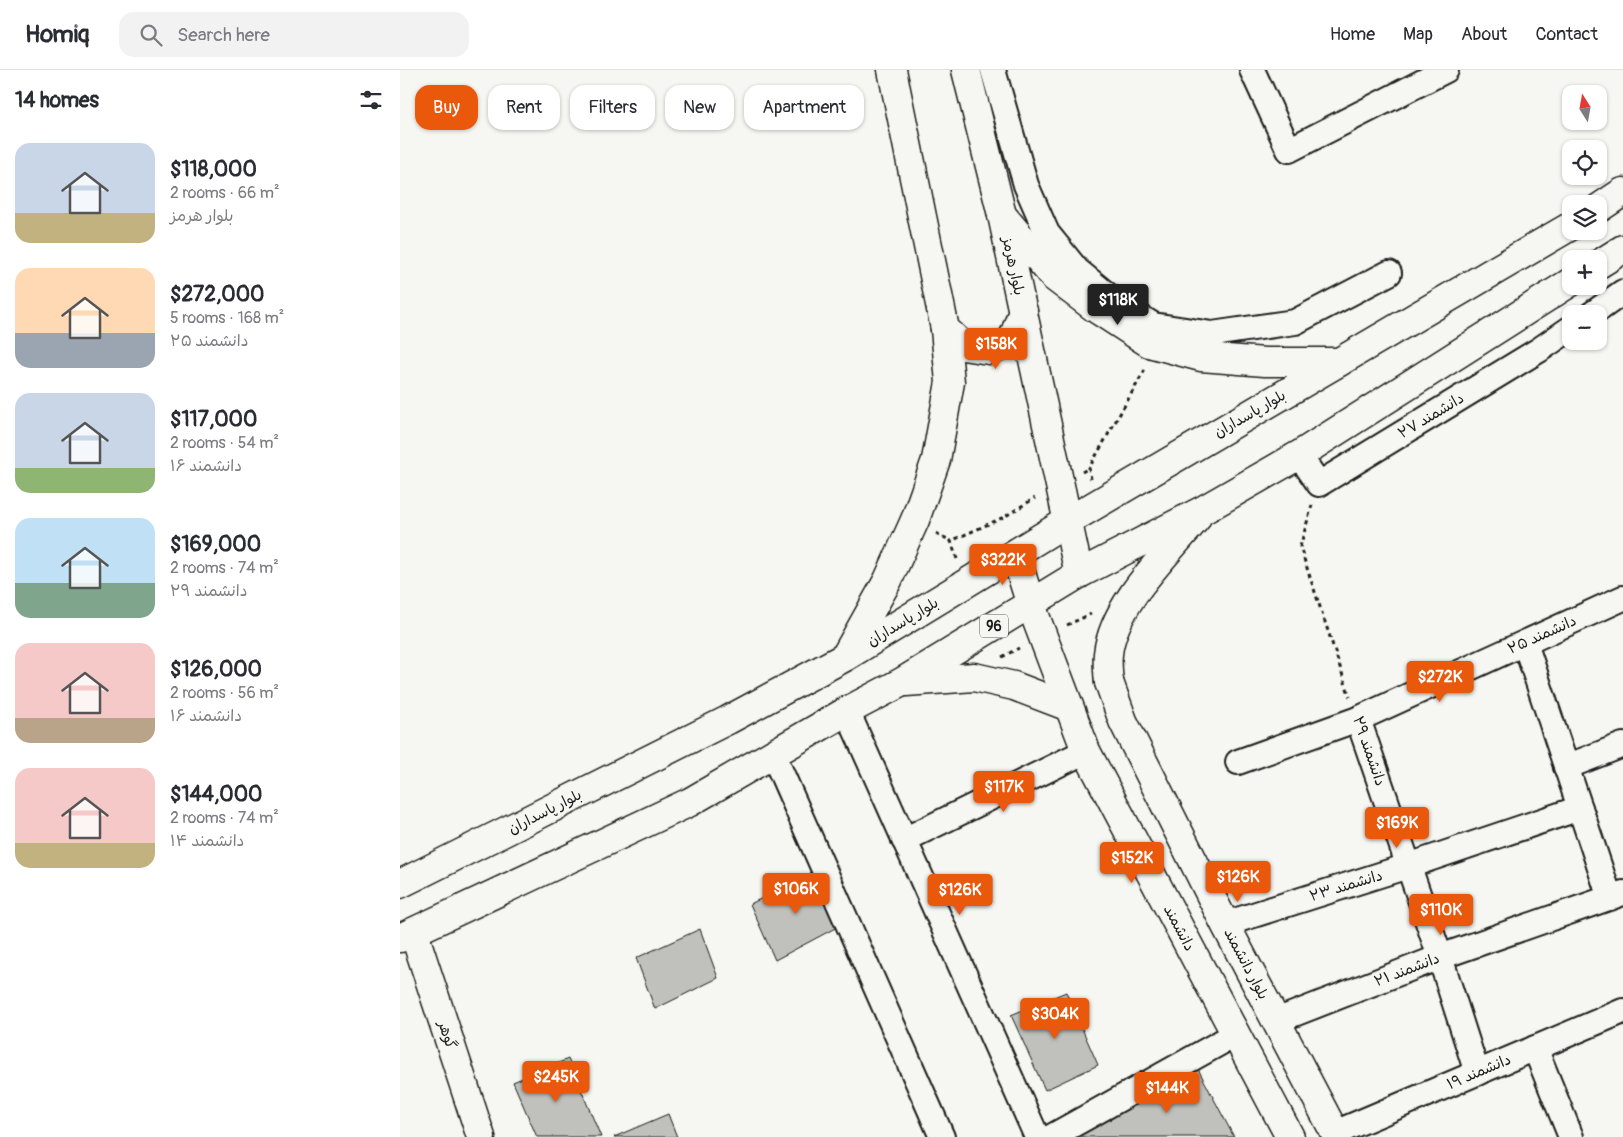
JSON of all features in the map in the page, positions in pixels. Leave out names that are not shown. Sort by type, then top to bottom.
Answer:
[{"type":"main road","points":[[845,658],[888,580],[915,520],[936,460],[950,382],[944,329],[892,70]]},
{"type":"main road","name":"بلوار هرمز","points":[[966,70],[1002,215],[1079,574]]},
{"type":"main road","points":[[1607,203],[1623,192]]},
{"type":"main road","points":[[1002,215],[1054,277],[1095,308],[1149,343],[1201,357],[1265,362],[1340,362]]},
{"type":"main road","name":"بلوار پاسداران","points":[[400,884],[728,720],[845,658],[1068,521],[1562,231]]},
{"type":"main road","points":[[1607,259],[1623,249]]},
{"type":"main road","name":"96","points":[[407,936],[690,802],[847,711],[902,682],[1079,574],[1205,509],[1299,455],[1562,288]]},
{"type":"main road","points":[[944,329],[963,346],[989,350],[1012,340],[1023,311]]},
{"type":"main road","name":"بلوار دانشمند","points":[[1205,509],[1131,598],[1116,623],[1108,654],[1109,682],[1123,721],[1225,924],[1336,1135]]},
{"type":"main road","name":"دانشمند","points":[[1015,554],[1031,605],[1086,751],[1290,1137]]},
{"type":"main road","points":[[902,682],[974,677],[993,683],[1014,686],[1069,707]]},
{"type":"main road","name":"گوهر","points":[[407,936],[481,1137]]},
{"type":"street","points":[[994,70],[1026,185],[1047,233],[1077,270],[1116,302],[1153,325],[1212,334],[1295,322],[1389,273]]},
{"type":"street","points":[[1252,70],[1289,150],[1446,70]]},
{"type":"street","points":[[1605,305],[1623,292]]},
{"type":"street","name":"دانشمند ۲۷","points":[[1319,484],[1562,334]]},
{"type":"street","points":[[1299,455],[1319,484]]},
{"type":"street","name":"دانشمند ۲۵","points":[[1238,762],[1358,719],[1623,598]]},
{"type":"street","points":[[1525,643],[1580,808],[1617,895]]},
{"type":"street","points":[[847,711],[1037,1137]]},
{"type":"street","name":"دانشمند ۲۹","points":[[1358,719],[1440,957],[1477,1073]]},
{"type":"street","points":[[1566,767],[1623,746]]},
{"type":"street","points":[[904,840],[1086,751]]},
{"type":"street","points":[[773,754],[942,1137]]},
{"type":"street","name":"دانشمند ۲۳","points":[[1225,924],[1408,866],[1580,808]]},
{"type":"street","name":"دانشمند ۲۱","points":[[1276,1021],[1440,957],[1617,895]]},
{"type":"street","name":"دانشمند ۱۹","points":[[1336,1135],[1623,1011]]},
{"type":"street","points":[[1051,1137],[1236,1034]]},
{"type":"street","points":[[1535,1048],[1572,1137]]},
{"type":"path","name":"دانشمند ۲۹","points":[[1319,484],[1300,547],[1358,719]]},
{"type":"building","points":[[819,871],[841,925],[775,960],[750,904]]},
{"type":"building","points":[[700,929],[718,978],[655,1009],[636,958]]},
{"type":"building","points":[[1066,992],[1098,1065],[1045,1090],[1011,1015]]},
{"type":"building","points":[[568,1059],[601,1137],[537,1137],[513,1082]]},
{"type":"building","points":[[1198,1069],[1234,1137],[1069,1137]]},
{"type":"building","points":[[668,1114],[677,1137],[614,1137]]}]
